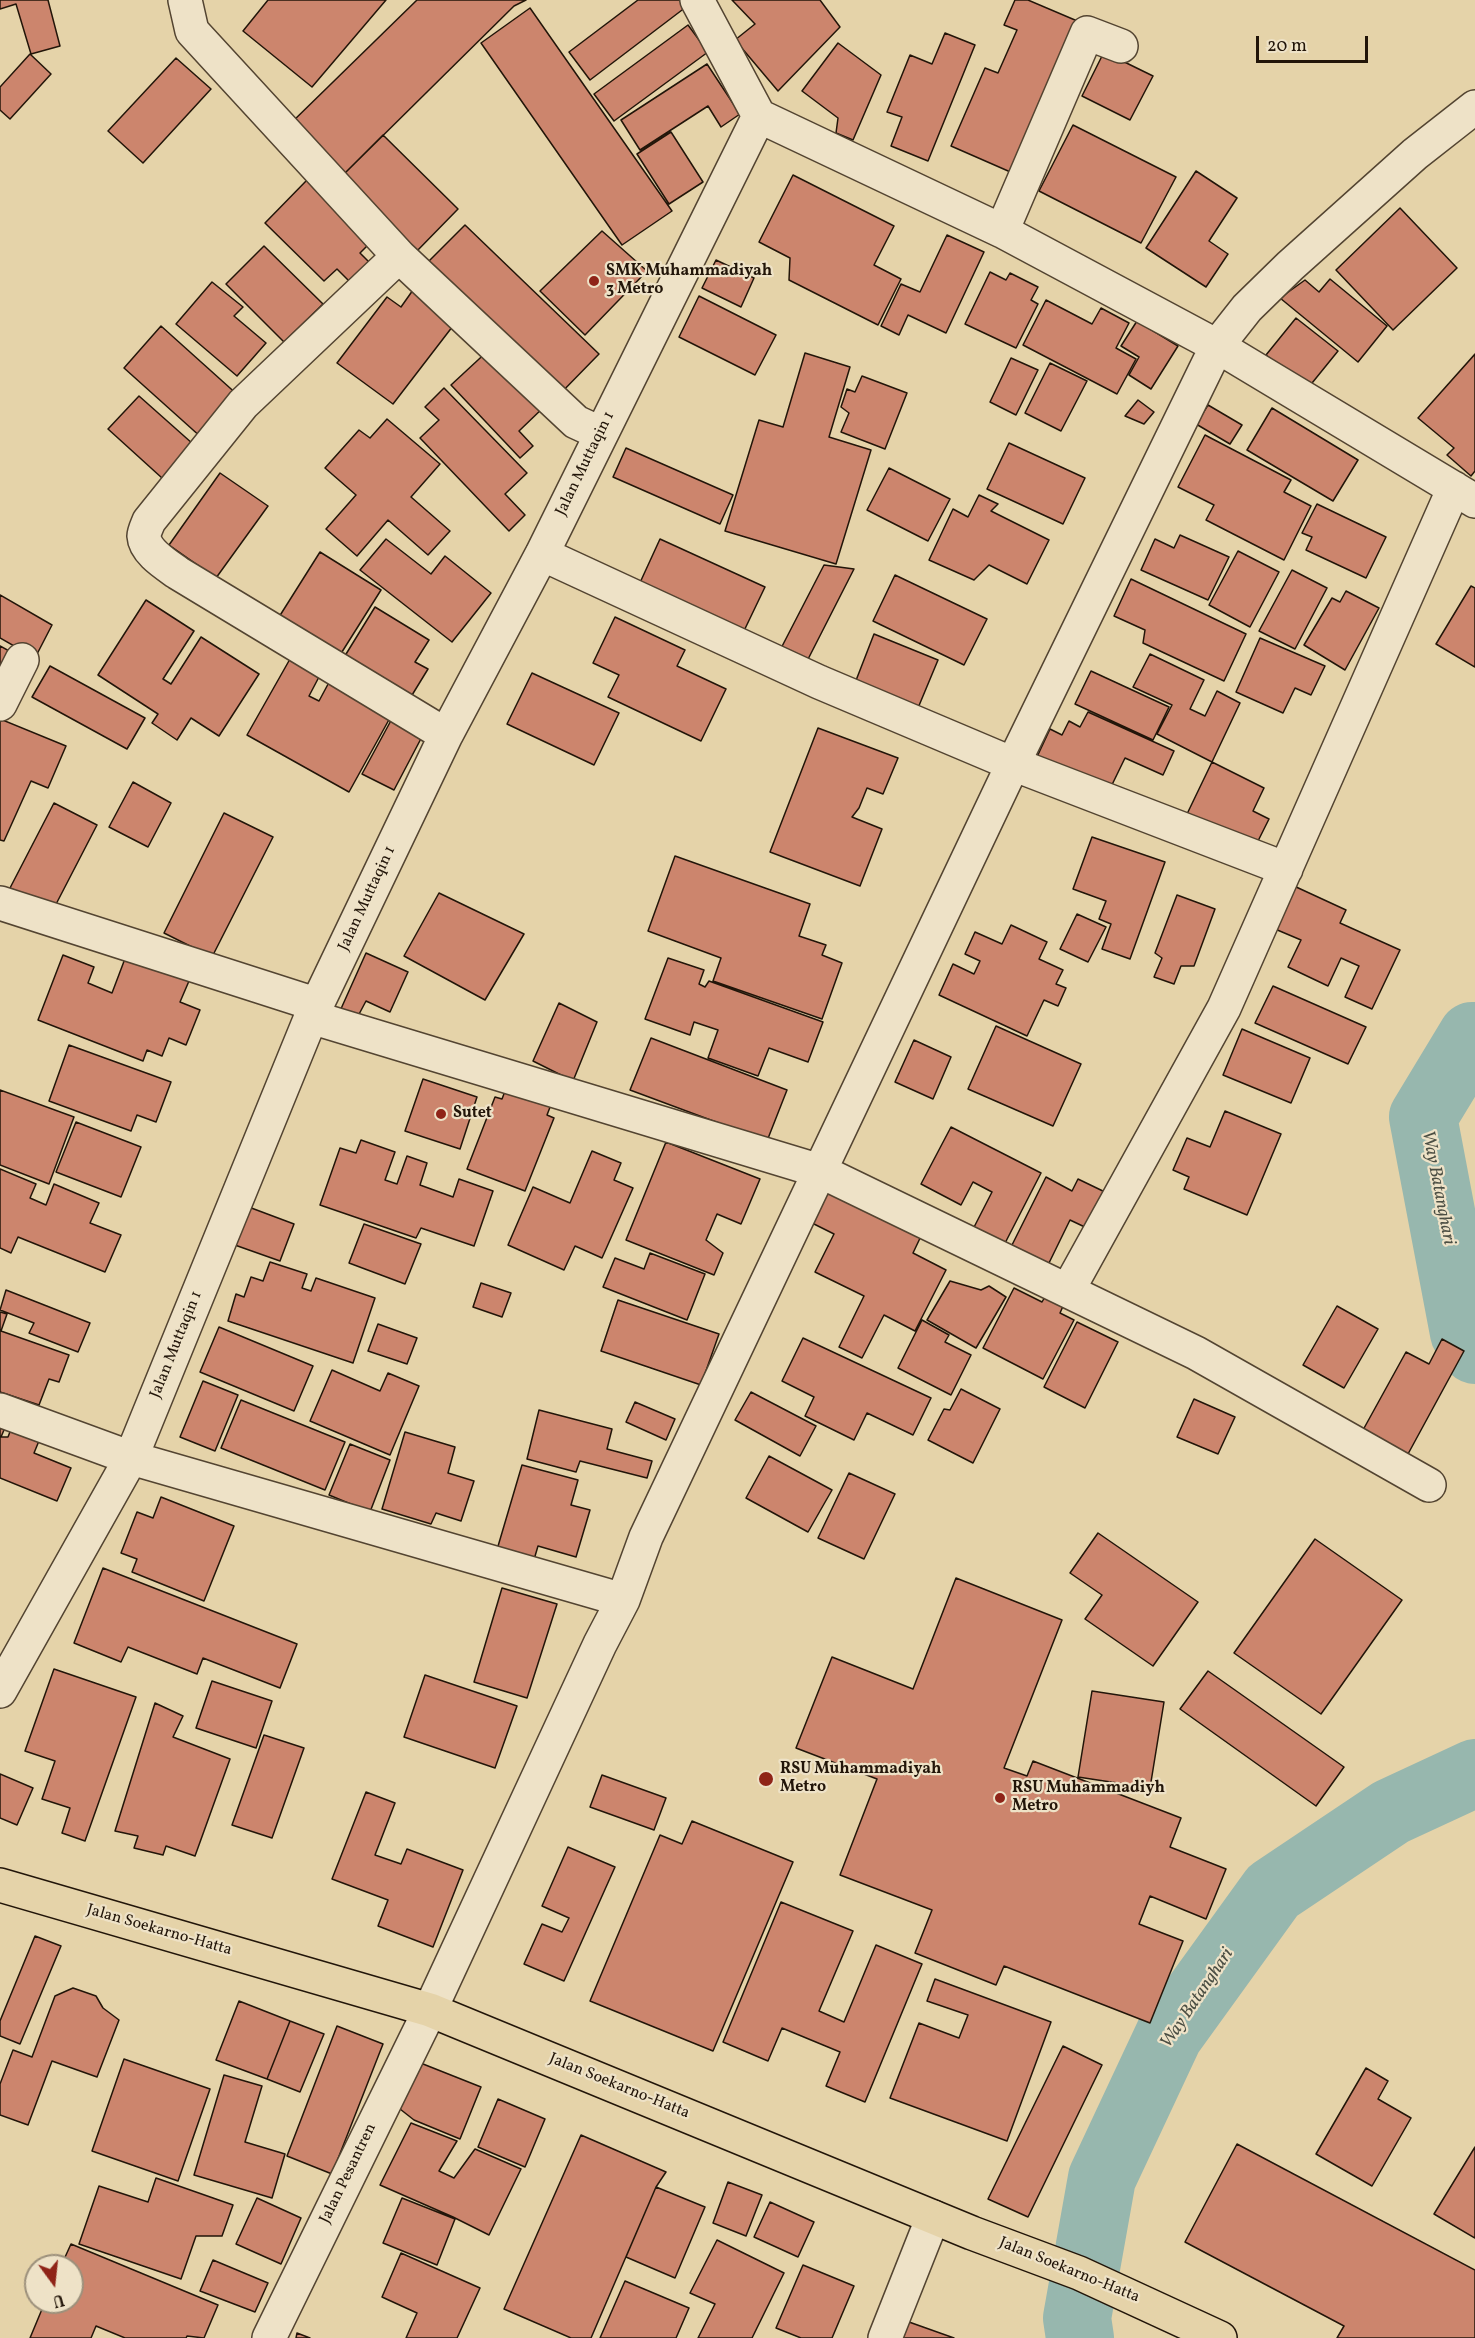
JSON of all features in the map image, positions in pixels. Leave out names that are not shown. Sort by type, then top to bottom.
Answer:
[{"type":"main road","name":"Jalan Soekarno-Hatta","points":[[0,1886],[430,2010],[933,2217],[1079,2272],[1207,2331]]},
{"type":"street","points":[[185,0],[192,31],[399,256],[576,422],[600,433]]},
{"type":"street","points":[[698,0],[759,116],[1002,231],[1217,346],[1465,494],[1286,869],[1224,1008],[1068,1290]]},
{"type":"street","points":[[1002,231],[1088,33],[1122,46]]},
{"type":"street","name":"Jalan Pesantren","points":[[269,2338],[430,2010],[600,1644],[623,1600],[646,1537],[1013,764],[1217,346],[1247,308],[1290,266],[1415,154],[1475,107]]},
{"type":"street","name":"Jalan Muttaqin 1","points":[[0,1691],[131,1458],[314,1011],[446,735],[542,554],[759,116]]},
{"type":"street","points":[[399,256],[243,404],[148,522],[144,536],[154,554],[178,573],[446,735]]},
{"type":"street","points":[[542,554],[819,682],[1013,764],[1286,869]]},
{"type":"street","points":[[0,704],[22,660]]},
{"type":"street","points":[[0,903],[314,1011],[820,1171],[1196,1353],[1429,1485]]},
{"type":"street","points":[[0,1410],[131,1458],[623,1600]]},
{"type":"street","points":[[885,2338],[933,2217]]},
{"type":"building","points":[[0,0],[48,0],[60,46],[31,54],[16,4],[0,9]]},
{"type":"building","points":[[268,0],[386,0],[312,87],[243,31]]},
{"type":"building","points":[[417,0],[526,0],[514,6],[341,177],[289,125]]},
{"type":"building","points":[[638,0],[680,0],[686,7],[590,80],[569,52]]},
{"type":"building","points":[[732,0],[820,0],[840,27],[778,91],[735,40],[755,24]]},
{"type":"building","points":[[1015,0],[1028,0],[1082,23],[1015,174],[951,146],[985,68],[998,73],[1017,30],[1004,25]]},
{"type":"building","points":[[530,8],[672,211],[622,245],[481,43]]},
{"type":"building","points":[[688,25],[708,52],[614,121],[594,94]]},
{"type":"building","points":[[945,33],[975,45],[928,161],[891,146],[902,117],[887,112],[910,55],[932,64]]},
{"type":"building","points":[[838,43],[881,75],[853,140],[836,133],[838,118],[802,91]]},
{"type":"building","points":[[1104,52],[1153,76],[1130,120],[1082,96]]},
{"type":"building","points":[[30,54],[51,74],[10,119],[0,110],[0,87]]},
{"type":"building","points":[[176,58],[211,89],[143,163],[108,131]]},
{"type":"building","points":[[707,64],[740,114],[721,127],[708,106],[640,150],[621,120]]},
{"type":"building","points":[[1073,125],[1176,177],[1141,243],[1039,191]]},
{"type":"building","points":[[671,132],[703,182],[669,204],[637,154]]},
{"type":"building","points":[[383,135],[458,209],[415,253],[340,178]]},
{"type":"building","points":[[1196,171],[1237,198],[1209,241],[1228,254],[1206,287],[1146,248]]},
{"type":"building","points":[[793,175],[894,226],[874,265],[901,279],[878,325],[789,280],[790,258],[759,242]]},
{"type":"building","points":[[307,180],[371,242],[360,253],[372,265],[353,285],[337,269],[324,281],[265,223]]},
{"type":"building","points":[[1400,208],[1457,268],[1393,330],[1336,270]]},
{"type":"building","points":[[465,225],[599,354],[555,399],[421,269]]},
{"type":"building","name":"SMK Muhammadiyah 3 Metro","points":[[602,231],[647,271],[585,335],[540,291]]},
{"type":"building","points":[[947,235],[984,252],[946,333],[908,315],[899,335],[881,326],[901,284],[920,292]]},
{"type":"building","points":[[264,246],[323,304],[284,342],[226,284]]},
{"type":"building","points":[[716,260],[754,278],[741,307],[702,288]]},
{"type":"building","points":[[990,272],[1006,280],[1010,273],[1038,287],[1031,300],[1038,304],[1016,348],[965,324]]},
{"type":"building","points":[[1330,279],[1387,326],[1358,362],[1280,298],[1305,280],[1319,292]]},
{"type":"building","points":[[212,282],[243,307],[234,316],[266,343],[237,376],[176,324]]},
{"type":"building","points":[[413,290],[456,322],[393,404],[337,363],[387,297],[401,307]]},
{"type":"building","points":[[699,296],[776,335],[755,375],[679,337]]},
{"type":"building","points":[[1046,300],[1092,324],[1101,308],[1129,323],[1116,348],[1136,359],[1117,394],[1023,345]]},
{"type":"building","points":[[1296,318],[1338,351],[1308,388],[1266,355]]},
{"type":"building","points":[[1137,321],[1178,346],[1151,389],[1129,375],[1139,357],[1121,346]]},
{"type":"building","points":[[161,326],[240,397],[202,438],[124,368]]},
{"type":"building","points":[[492,347],[546,405],[519,431],[533,446],[520,458],[451,385]]},
{"type":"building","points":[[805,353],[850,367],[829,437],[871,450],[836,564],[725,531],[759,420],[783,427]]},
{"type":"building","points":[[1475,354],[1475,471],[1471,476],[1447,455],[1454,448],[1418,418]]},
{"type":"building","points":[[1011,358],[1038,370],[1016,415],[990,402]]},
{"type":"building","points":[[1050,363],[1087,381],[1061,431],[1025,413]]},
{"type":"building","points":[[862,376],[907,393],[885,449],[841,432],[849,413],[841,407],[847,389],[855,392]]},
{"type":"building","points":[[444,388],[527,473],[505,494],[525,515],[509,531],[420,438],[439,420],[425,407]]},
{"type":"building","points":[[139,396],[193,444],[162,478],[108,429]]},
{"type":"building","points":[[1138,400],[1154,412],[1144,424],[1125,416]]},
{"type":"building","points":[[1208,405],[1242,425],[1230,444],[1196,424]]},
{"type":"building","points":[[1272,408],[1358,460],[1333,501],[1247,450]]},
{"type":"building","points":[[387,419],[440,464],[411,497],[450,531],[428,555],[388,520],[357,556],[326,529],[356,495],[325,468],[359,430],[370,438]]},
{"type":"building","points":[[1205,435],[1291,480],[1284,492],[1311,506],[1284,560],[1206,520],[1214,505],[1178,487]]},
{"type":"building","points":[[1009,443],[1085,478],[1063,524],[987,489]]},
{"type":"building","points":[[626,448],[733,495],[720,524],[613,477]]},
{"type":"building","points":[[889,468],[950,499],[928,541],[867,510]]},
{"type":"building","points":[[220,473],[268,506],[216,578],[169,545]]},
{"type":"building","points":[[979,495],[998,504],[991,511],[1049,540],[1027,584],[989,565],[974,580],[929,560],[953,509],[968,517]]},
{"type":"building","points":[[1317,504],[1386,537],[1366,578],[1306,550],[1312,537],[1302,533]]},
{"type":"building","points":[[1180,535],[1229,557],[1208,600],[1141,570],[1155,539],[1174,548]]},
{"type":"building","points":[[386,539],[431,574],[445,556],[491,593],[452,642],[360,570]]},
{"type":"building","points":[[660,539],[765,587],[742,635],[638,587]]},
{"type":"building","points":[[1238,551],[1279,572],[1250,627],[1209,605]]},
{"type":"building","points":[[320,552],[381,590],[335,663],[279,617]]},
{"type":"building","points":[[824,565],[854,569],[802,671],[776,658]]},
{"type":"building","points":[[1292,570],[1327,588],[1295,649],[1259,631]]},
{"type":"building","points":[[895,575],[987,619],[964,665],[873,621]]},
{"type":"building","points":[[1131,579],[1246,634],[1224,681],[1143,643],[1145,630],[1114,616]]},
{"type":"building","points":[[1471,586],[1475,588],[1475,667],[1436,644]]},
{"type":"building","points":[[1346,591],[1379,608],[1345,670],[1304,645],[1332,598],[1340,602]]},
{"type":"building","points":[[0,595],[52,625],[35,658],[0,638]]},
{"type":"building","points":[[146,600],[194,631],[163,679],[171,684],[201,637],[259,674],[219,736],[191,718],[177,740],[152,723],[158,714],[98,675]]},
{"type":"building","points":[[375,607],[429,640],[415,662],[428,669],[409,700],[343,659]]},
{"type":"building","points":[[615,617],[685,650],[677,666],[726,689],[701,741],[608,697],[619,675],[593,663]]},
{"type":"building","points":[[874,634],[938,660],[918,708],[855,683]]},
{"type":"building","points":[[1260,638],[1325,666],[1311,695],[1295,688],[1283,713],[1236,692]]},
{"type":"building","points":[[0,646],[20,657],[0,679]]},
{"type":"building","points":[[1150,654],[1204,680],[1190,709],[1205,716],[1217,691],[1240,703],[1212,762],[1157,734],[1172,705],[1133,687]]},
{"type":"building","points":[[290,659],[320,675],[309,696],[319,701],[334,673],[396,707],[349,792],[247,735]]},
{"type":"building","points":[[50,666],[145,718],[127,749],[32,697]]},
{"type":"building","points":[[1091,671],[1169,707],[1153,740],[1075,704]]},
{"type":"building","points":[[532,673],[619,713],[594,765],[507,724]]},
{"type":"building","points":[[1088,712],[1174,751],[1163,775],[1125,758],[1108,793],[1036,759],[1050,729],[1062,735],[1069,721],[1080,727]]},
{"type":"building","points":[[394,715],[425,731],[394,790],[362,774]]},
{"type":"building","points":[[0,719],[66,746],[48,788],[31,781],[4,841],[0,840]]},
{"type":"building","points":[[818,728],[898,758],[883,794],[867,788],[859,808],[852,817],[882,829],[860,886],[770,852]]},
{"type":"building","points":[[1212,762],[1264,788],[1253,811],[1269,819],[1256,845],[1187,814]]},
{"type":"building","points":[[133,782],[171,803],[148,847],[109,827]]},
{"type":"building","points":[[54,803],[97,825],[53,910],[10,888]]},
{"type":"building","points":[[224,813],[273,837],[212,957],[164,933]]},
{"type":"building","points":[[1092,837],[1165,862],[1130,959],[1102,949],[1111,924],[1099,919],[1106,901],[1073,889]]},
{"type":"building","points":[[675,856],[810,904],[799,936],[826,945],[822,955],[842,963],[822,1019],[713,981],[721,958],[648,931]]},
{"type":"building","points":[[1294,886],[1346,910],[1340,923],[1400,950],[1372,1009],[1345,997],[1359,966],[1341,958],[1328,986],[1288,967],[1301,940],[1275,929]]},
{"type":"building","points":[[439,893],[524,934],[485,1000],[404,956]]},
{"type":"building","points":[[1177,895],[1215,909],[1194,966],[1181,966],[1174,984],[1154,977],[1162,958],[1155,953]]},
{"type":"building","points":[[1077,914],[1106,927],[1088,962],[1060,949]]},
{"type":"building","points":[[1011,925],[1047,942],[1039,959],[1063,970],[1056,984],[1066,988],[1058,1006],[1044,1000],[1027,1036],[939,995],[953,964],[974,974],[980,961],[965,954],[975,932],[1002,944]]},
{"type":"building","points":[[366,953],[408,972],[390,1012],[366,1001],[357,1018],[340,1011]]},
{"type":"building","points":[[63,955],[94,967],[88,983],[112,993],[126,956],[189,981],[180,1002],[200,1010],[186,1045],[169,1038],[162,1056],[147,1050],[143,1061],[38,1020]]},
{"type":"building","points":[[668,958],[704,970],[699,984],[705,987],[709,981],[823,1022],[808,1062],[769,1048],[758,1076],[708,1058],[718,1030],[694,1022],[690,1035],[645,1019]]},
{"type":"building","points":[[1273,986],[1366,1027],[1348,1064],[1255,1023]]},
{"type":"building","points":[[559,1003],[597,1022],[573,1081],[533,1061]]},
{"type":"building","points":[[996,1026],[1081,1064],[1053,1126],[968,1089]]},
{"type":"building","points":[[1242,1029],[1310,1058],[1291,1103],[1223,1075]]},
{"type":"building","points":[[651,1038],[787,1090],[767,1141],[630,1090]]},
{"type":"building","points":[[914,1040],[951,1057],[933,1099],[895,1082]]},
{"type":"building","points":[[69,1045],[171,1082],[156,1122],[137,1115],[131,1131],[49,1101]]},
{"type":"building","name":"Sutet","points":[[423,1079],[477,1097],[460,1149],[405,1131]]},
{"type":"building","points":[[507,1086],[552,1102],[547,1115],[554,1118],[525,1191],[467,1169],[495,1097],[502,1099]]},
{"type":"building","points":[[0,1090],[74,1117],[49,1184],[0,1165]]},
{"type":"building","points":[[1225,1111],[1281,1134],[1247,1215],[1184,1189],[1189,1177],[1173,1170],[1187,1138],[1210,1147]]},
{"type":"building","points":[[76,1122],[141,1147],[121,1197],[56,1172]]},
{"type":"building","points":[[951,1127],[1041,1173],[1001,1251],[970,1235],[992,1192],[973,1182],[961,1205],[921,1184]]},
{"type":"building","points":[[361,1140],[395,1152],[385,1180],[397,1184],[407,1156],[427,1163],[420,1185],[453,1197],[459,1179],[493,1191],[474,1246],[421,1228],[416,1238],[320,1205],[340,1148],[356,1153]]},
{"type":"building","points":[[666,1142],[760,1179],[741,1224],[717,1214],[706,1240],[723,1253],[714,1275],[626,1240]]},
{"type":"building","points":[[592,1151],[621,1163],[614,1180],[633,1188],[602,1258],[575,1246],[564,1270],[508,1245],[533,1187],[570,1203]]},
{"type":"building","points":[[0,1169],[36,1184],[30,1198],[46,1205],[54,1184],[99,1203],[90,1223],[121,1235],[105,1272],[18,1237],[11,1253],[0,1248]]},
{"type":"building","points":[[1046,1177],[1072,1191],[1078,1179],[1107,1193],[1089,1229],[1070,1220],[1048,1265],[1011,1247]]},
{"type":"building","points":[[828,1187],[922,1234],[913,1253],[946,1270],[915,1331],[884,1315],[862,1358],[839,1347],[864,1296],[815,1272],[834,1234],[810,1222]]},
{"type":"building","points":[[246,1206],[294,1224],[280,1261],[232,1244]]},
{"type":"building","points":[[364,1224],[421,1244],[405,1284],[349,1263]]},
{"type":"building","points":[[650,1253],[705,1274],[687,1320],[603,1287],[615,1258],[644,1269]]},
{"type":"building","points":[[270,1262],[307,1274],[302,1288],[311,1291],[316,1278],[375,1298],[353,1363],[228,1321],[236,1294],[244,1297],[251,1277],[263,1281]]},
{"type":"building","points":[[950,1281],[981,1290],[989,1286],[1006,1297],[976,1348],[927,1320]]},
{"type":"building","points":[[481,1283],[511,1293],[502,1317],[473,1307]]},
{"type":"building","points":[[1014,1288],[1042,1302],[1046,1295],[1064,1304],[1060,1313],[1074,1320],[1043,1379],[983,1348]]},
{"type":"building","points":[[6,1290],[90,1323],[78,1352],[29,1333],[34,1323],[0,1310]]},
{"type":"building","points":[[618,1300],[719,1334],[701,1385],[601,1351]]},
{"type":"building","points":[[1337,1306],[1378,1329],[1344,1388],[1303,1365]]},
{"type":"building","points":[[0,1312],[7,1314],[1,1331],[69,1355],[59,1382],[49,1379],[39,1405],[0,1392]]},
{"type":"building","points":[[922,1320],[949,1335],[945,1342],[971,1355],[951,1395],[898,1368]]},
{"type":"building","points":[[1077,1322],[1118,1342],[1085,1408],[1044,1387]]},
{"type":"building","points":[[378,1324],[417,1338],[407,1364],[368,1351]]},
{"type":"building","points":[[219,1327],[313,1366],[294,1411],[200,1372]]},
{"type":"building","points":[[803,1338],[931,1398],[913,1435],[867,1413],[854,1440],[805,1416],[814,1397],[782,1381]]},
{"type":"building","points":[[1442,1339],[1464,1351],[1408,1454],[1363,1430],[1406,1352],[1429,1364]]},
{"type":"building","points":[[332,1370],[380,1391],[388,1373],[419,1386],[390,1455],[310,1421]]},
{"type":"building","points":[[203,1381],[238,1395],[215,1451],[180,1437]]},
{"type":"building","points":[[961,1389],[1000,1409],[973,1463],[928,1440],[944,1409],[950,1410]]},
{"type":"building","points":[[751,1392],[816,1426],[800,1456],[735,1420]]},
{"type":"building","points":[[1194,1399],[1235,1417],[1218,1454],[1177,1437]]},
{"type":"building","points":[[241,1400],[345,1442],[325,1490],[221,1448]]},
{"type":"building","points":[[635,1402],[675,1419],[666,1440],[626,1422]]},
{"type":"building","points":[[539,1410],[612,1429],[607,1449],[652,1461],[647,1478],[580,1461],[576,1472],[527,1459]]},
{"type":"building","points":[[0,1420],[7,1423],[1,1437],[8,1437],[13,1424],[41,1436],[34,1453],[71,1468],[57,1501],[0,1478]]},
{"type":"building","points":[[405,1432],[455,1447],[448,1473],[474,1481],[461,1521],[436,1513],[431,1524],[382,1509]]},
{"type":"building","points":[[350,1444],[390,1460],[370,1512],[329,1495]]},
{"type":"building","points":[[769,1456],[832,1490],[808,1532],[746,1498]]},
{"type":"building","points":[[522,1465],[578,1480],[571,1505],[590,1510],[576,1557],[538,1546],[533,1563],[496,1553]]},
{"type":"building","points":[[849,1473],[895,1494],[864,1559],[818,1538]]},
{"type":"building","points":[[161,1497],[234,1526],[204,1601],[132,1572],[137,1559],[121,1553],[137,1512],[153,1518]]},
{"type":"building","points":[[1098,1533],[1198,1602],[1153,1666],[1085,1619],[1102,1595],[1070,1573]]},
{"type":"building","points":[[1315,1539],[1402,1600],[1321,1714],[1234,1653]]},
{"type":"building","points":[[103,1568],[297,1644],[280,1688],[203,1658],[197,1674],[128,1647],[121,1662],[74,1643]]},
{"type":"building","name":"RSU Muhammadiyh Metro","points":[[956,1578],[1062,1620],[1004,1768],[1027,1776],[1033,1761],[1181,1818],[1170,1847],[1226,1869],[1206,1919],[1150,1896],[1139,1924],[1183,1941],[1150,2023],[1004,1966],[996,1985],[915,1953],[932,1910],[840,1875],[877,1779],[796,1748],[832,1657],[913,1689]]},
{"type":"building","points":[[502,1588],[557,1604],[527,1698],[474,1682]]},
{"type":"building","points":[[54,1669],[136,1697],[85,1841],[62,1833],[70,1808],[42,1799],[55,1761],[25,1751]]},
{"type":"building","points":[[1208,1671],[1344,1767],[1316,1806],[1180,1709]]},
{"type":"building","points":[[425,1675],[517,1706],[495,1768],[404,1737]]},
{"type":"building","points":[[212,1681],[272,1701],[256,1748],[196,1728]]},
{"type":"building","points":[[1092,1691],[1164,1702],[1150,1788],[1078,1777]]},
{"type":"building","points":[[155,1703],[183,1716],[173,1737],[230,1759],[195,1856],[166,1846],[163,1855],[134,1848],[138,1836],[115,1831]]},
{"type":"building","points":[[264,1735],[304,1748],[272,1838],[232,1825]]},
{"type":"building","points":[[0,1774],[33,1788],[17,1825],[0,1818]]},
{"type":"building","points":[[602,1775],[666,1798],[654,1830],[590,1807]]},
{"type":"building","points":[[366,1792],[395,1803],[375,1855],[401,1864],[407,1849],[463,1870],[433,1947],[378,1926],[388,1900],[332,1879]]},
{"type":"building","points":[[692,1821],[793,1862],[713,2051],[590,2001],[660,1835],[682,1844]]},
{"type":"building","points":[[568,1847],[615,1867],[564,1981],[524,1964],[542,1924],[562,1932],[569,1918],[542,1906]]},
{"type":"building","points":[[781,1902],[853,1931],[819,2011],[844,2022],[876,1945],[922,1964],[865,2102],[826,2086],[840,2052],[782,2028],[768,2061],[723,2042]]},
{"type":"building","points":[[35,1936],[61,1946],[20,2044],[0,2036],[0,2021]]},
{"type":"building","points":[[935,1979],[1051,2022],[1007,2141],[890,2098],[919,2023],[959,2038],[968,2015],[927,2001]]},
{"type":"building","points":[[73,1988],[96,1996],[103,2008],[119,2020],[97,2077],[52,2061],[28,2125],[0,2115],[0,2084],[13,2050],[32,2057],[55,1996]]},
{"type":"building","points":[[239,2001],[290,2021],[267,2079],[216,2060]]},
{"type":"building","points":[[290,2021],[324,2034],[300,2092],[267,2079]]},
{"type":"building","points":[[337,2026],[383,2044],[332,2174],[287,2156]]},
{"type":"building","points":[[1063,2046],[1102,2065],[1028,2217],[988,2199]]},
{"type":"building","points":[[124,2059],[210,2089],[178,2181],[92,2151]]},
{"type":"building","points":[[418,2062],[481,2087],[460,2139],[414,2120],[400,2109]]},
{"type":"building","points":[[1366,2068],[1388,2081],[1378,2099],[1411,2118],[1372,2186],[1316,2154]]},
{"type":"building","points":[[224,2075],[262,2086],[245,2142],[285,2154],[272,2198],[194,2175]]},
{"type":"building","points":[[498,2099],[545,2119],[525,2167],[478,2147]]},
{"type":"building","points":[[411,2123],[457,2141],[439,2171],[454,2178],[475,2149],[521,2169],[489,2235],[380,2185]]},
{"type":"building","points":[[581,2135],[666,2172],[656,2187],[591,2338],[571,2338],[504,2309]]},
{"type":"building","points":[[1237,2144],[1475,2270],[1475,2338],[1337,2338],[1344,2326],[1185,2242]]},
{"type":"building","points":[[1475,2147],[1475,2238],[1434,2214]]},
{"type":"building","points":[[156,2178],[233,2205],[222,2236],[196,2236],[181,2279],[79,2244],[99,2186],[148,2202]]},
{"type":"building","points":[[728,2182],[762,2195],[746,2236],[713,2223]]},
{"type":"building","points":[[656,2187],[705,2207],[675,2278],[626,2257]]},
{"type":"building","points":[[257,2198],[301,2218],[281,2264],[236,2244]]},
{"type":"building","points":[[402,2198],[455,2219],[437,2265],[383,2243]]},
{"type":"building","points":[[770,2202],[814,2222],[798,2257],[754,2237]]},
{"type":"building","points":[[717,2240],[784,2273],[752,2338],[698,2338],[715,2304],[690,2293]]},
{"type":"building","points":[[71,2244],[218,2305],[204,2338],[187,2336],[186,2338],[125,2338],[96,2326],[91,2338],[30,2338],[40,2314],[84,2314],[84,2254],[66,2254]]},
{"type":"building","points":[[401,2253],[480,2288],[457,2338],[406,2338],[417,2313],[382,2297]]},
{"type":"building","points":[[213,2260],[268,2283],[255,2312],[200,2291]]},
{"type":"building","points":[[803,2265],[854,2286],[832,2338],[801,2338],[776,2328]]},
{"type":"building","points":[[625,2281],[689,2308],[676,2338],[600,2338]]},
{"type":"building","points":[[909,2322],[954,2338],[903,2338]]},
{"type":"building","points":[[297,2333],[310,2338],[296,2338]]},
{"type":"waterway","name":"Way Batanghari","points":[[1475,1036],[1472,1036],[1423,1117],[1464,1333],[1475,1350]]},
{"type":"waterway","name":"Way Batanghari","points":[[1080,2338],[1077,2318],[1102,2178],[1169,2035],[1273,1891],[1391,1812],[1475,1773]]},
{"type":"place","name":"SMK Muhammadiyah 3 Metro","points":[[594,281]]},
{"type":"place","name":"Sutet","points":[[441,1114]]},
{"type":"place","name":"RSU Muhammadiyah Metro","points":[[766,1779]]},
{"type":"place","name":"RSU Muhammadiyh Metro","points":[[1000,1798]]}]
